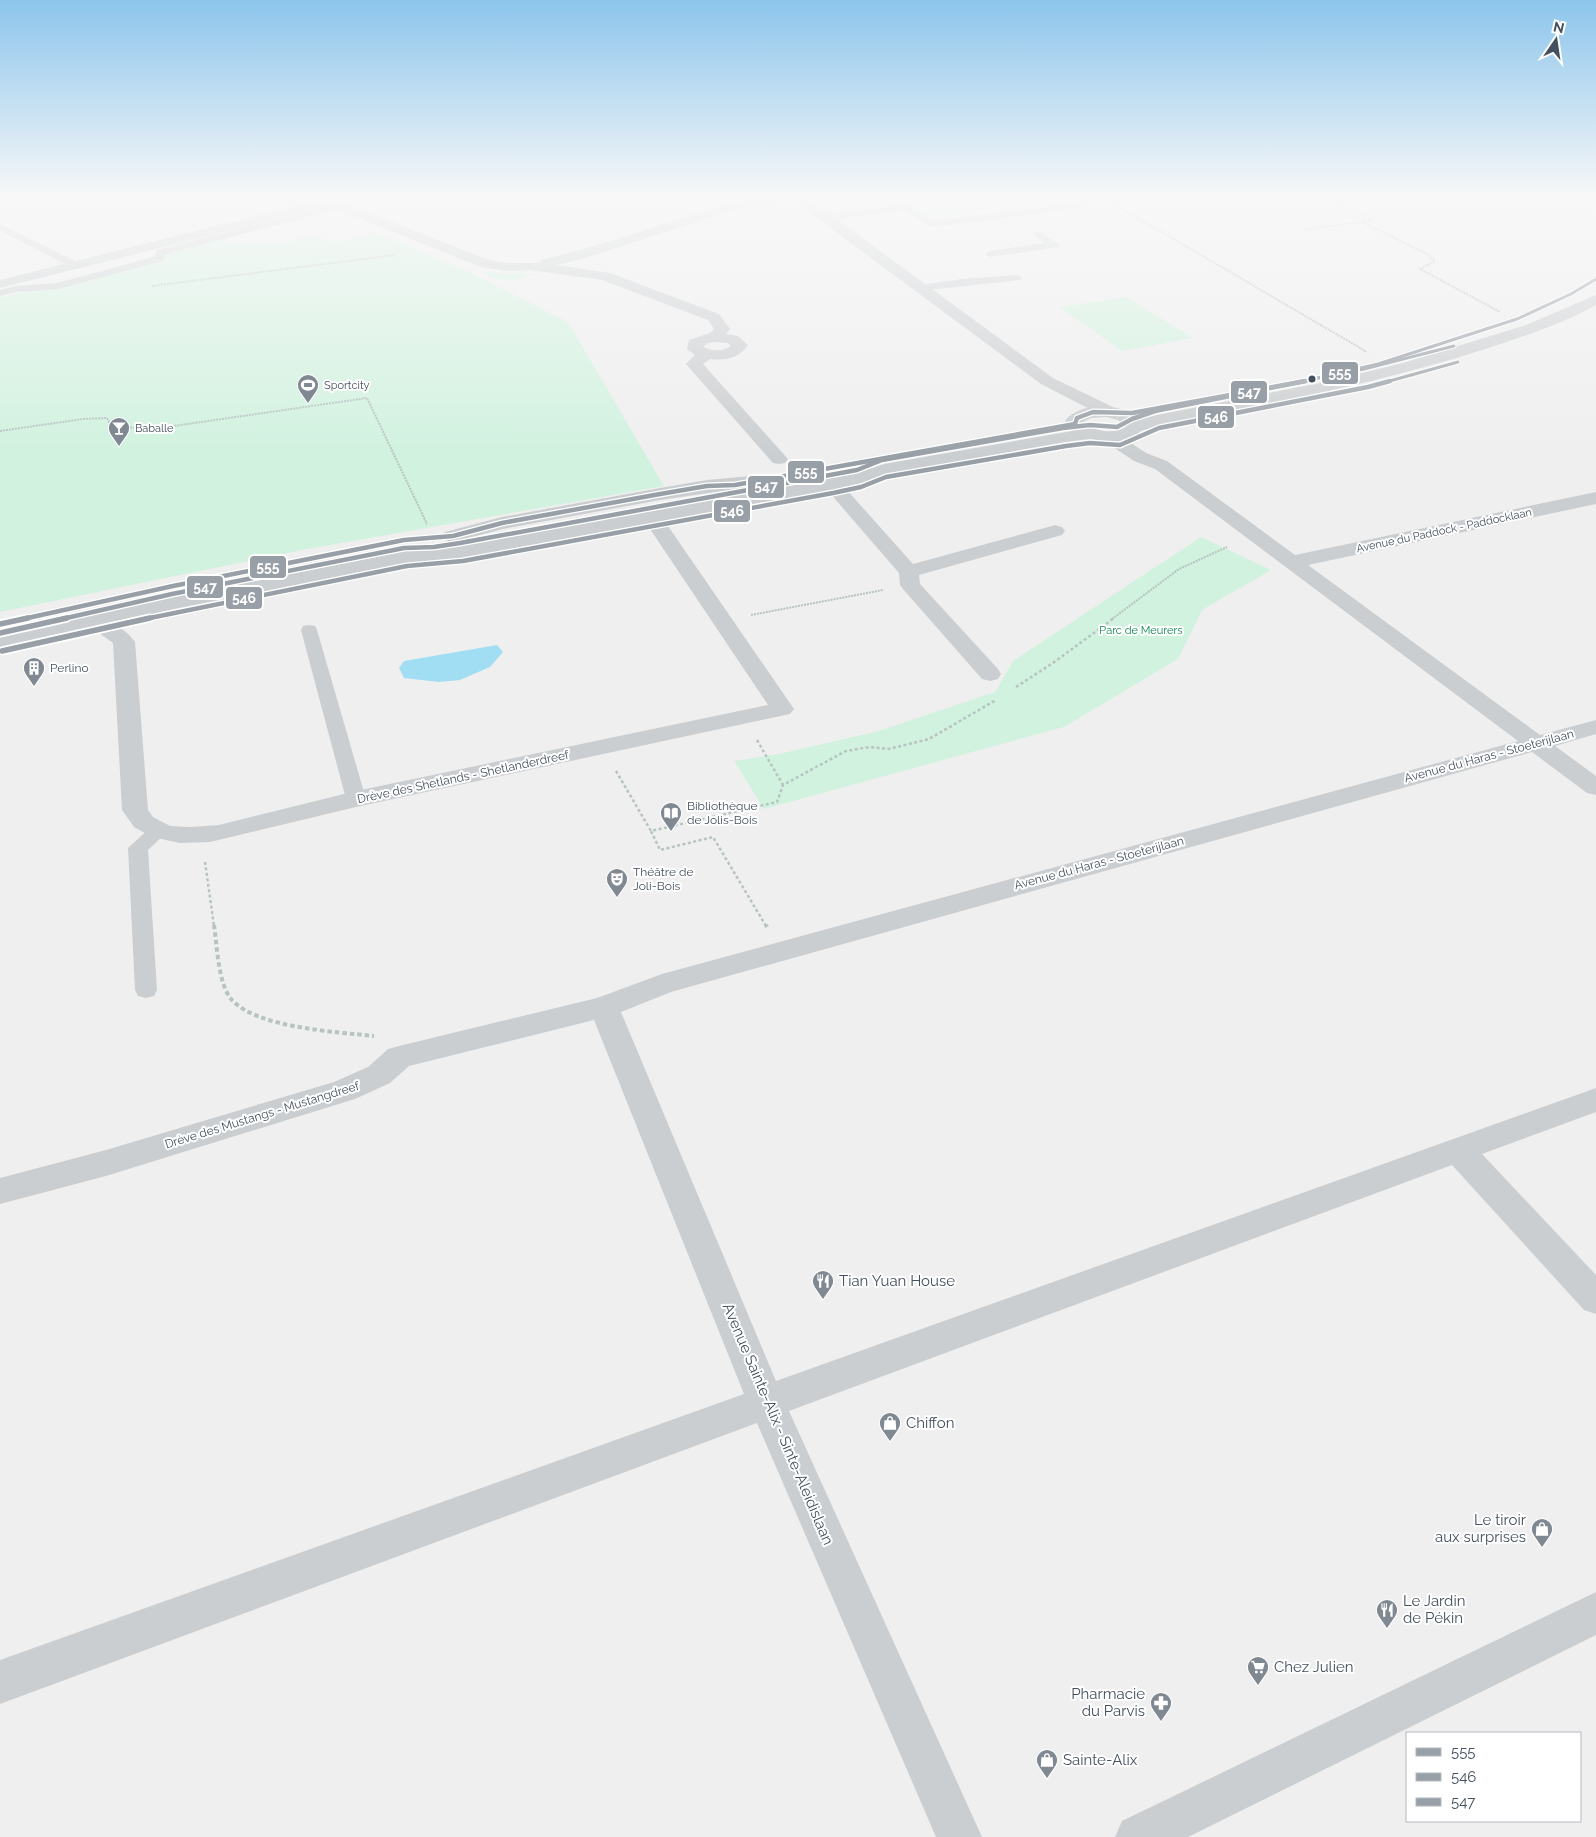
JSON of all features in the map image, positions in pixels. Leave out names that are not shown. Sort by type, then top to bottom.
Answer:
[{"type":"street","points":[[626,284],[714,317],[722,328],[715,337]]},
{"type":"street","points":[[914,284],[1047,381],[1086,402],[1133,422],[1132,430],[1154,454],[1161,465]]},
{"type":"street","points":[[0,642],[174,603],[406,557],[434,556],[652,517],[831,484],[859,478],[884,469],[1065,437],[1094,412],[1115,413],[1292,384],[1384,362],[1517,319],[1571,294],[1587,284]]},
{"type":"street","points":[[1110,437],[1157,420],[1366,378],[1456,354],[1524,331],[1596,299]]},
{"type":"street","points":[[715,337],[732,339],[740,345],[738,349],[728,353],[706,354],[694,349],[693,346],[698,341],[715,337]]},
{"type":"street","points":[[706,354],[694,364],[780,459]]},
{"type":"street","points":[[1047,381],[1082,424],[1110,437],[1140,456],[1161,465],[1596,788]]},
{"type":"street","points":[[0,624],[173,586],[404,540],[453,536],[502,523],[660,494],[707,486],[735,485],[1082,424]]},
{"type":"street","points":[[831,484],[909,572],[910,585],[990,674]]},
{"type":"street","name":"Avenue du Paddock - Paddocklaan","points":[[1292,562],[1596,498]]},
{"type":"street","name":"Drève des Shetlands - Shetlanderdreef","points":[[158,831],[201,836],[356,799],[782,709],[652,517]]},
{"type":"street","points":[[909,572],[1055,530]]},
{"type":"street","points":[[85,623],[110,629],[119,635],[124,642],[135,810],[142,822],[158,831]]},
{"type":"street","name":"Avenue du Haras - Stoeterijlaan","points":[[604,1007],[662,984],[1596,727]]},
{"type":"street","name":"Drève des Mustangs - Mustangdreef","points":[[0,1190],[106,1163],[344,1091],[378,1075],[399,1057],[604,1007]]},
{"type":"street","name":"Avenue Sainte-Alix - Sinte-Aleidislaan","points":[[604,1007],[766,1402],[959,1837]]},
{"type":"street","points":[[0,1682],[807,1386],[1596,1100]]},
{"type":"street","points":[[1459,1151],[1596,1299]]},
{"type":"street","points":[[1138,1837],[1596,1613]]},
{"type":"lane","points":[[0,293],[16,289],[67,284]]},
{"type":"lane","points":[[920,288],[950,284]]},
{"type":"lane","points":[[309,630],[356,799]]},
{"type":"lane","points":[[146,990],[138,848],[158,831]]},
{"type":"path","points":[[152,286],[170,284]]},
{"type":"path","points":[[1250,284],[1384,362]]},
{"type":"path","points":[[1447,284],[1499,312],[1517,319]]},
{"type":"path","points":[[0,431],[83,419],[107,418],[110,424],[146,430],[367,398],[428,526]]},
{"type":"path","points":[[1011,690],[1076,647],[1179,569],[1255,535]]},
{"type":"path","points":[[723,620],[881,590]]},
{"type":"path","points":[[651,832],[776,802],[782,785],[846,751],[870,747],[889,750],[929,739],[997,700]]},
{"type":"path","points":[[744,717],[782,785]]},
{"type":"path","points":[[614,767],[660,850],[713,837],[781,951]]},
{"type":"path","points":[[201,836],[222,979],[231,999],[252,1014],[291,1026],[385,1040],[399,1057]]},
{"type":"green space","name":"Sportcity","points":[[53,284],[492,284],[568,322],[664,486],[302,550],[0,612],[0,298]]},
{"type":"green space","points":[[1126,297],[1193,338],[1122,351],[1060,307]]},
{"type":"green space","name":"Parc de Meurers","points":[[1201,537],[1271,570],[1202,610],[1178,659],[1064,727],[764,809],[734,761],[779,754],[879,731],[995,692],[1013,661]]},
{"type":"water","points":[[497,645],[503,652],[490,667],[460,680],[439,682],[404,678],[399,668],[404,661]]},
{"type":"transit line","name":"555","points":[[0,624],[173,586],[404,540],[453,536],[502,523],[660,494],[707,486],[735,485],[1075,424],[1077,418],[1093,412],[1132,413],[1292,384],[1378,364],[1517,319],[1571,294],[1588,284]]},
{"type":"transit line","name":"547","points":[[0,633],[172,594],[404,548],[434,547],[460,543],[857,470],[882,460],[1063,428],[1090,425],[1117,427],[1132,419],[1155,411],[1364,369],[1454,346]]},
{"type":"transit line","name":"546","points":[[2,651],[176,612],[407,566],[463,561],[833,493],[861,487],[886,477],[1066,446],[1090,443],[1120,445],[1159,428],[1368,387],[1458,362]]},
{"type":"place","name":"Sportcity","points":[[308,404]]},
{"type":"place","name":"Baballe","points":[[119,447]]},
{"type":"place","name":"Perlino","points":[[34,687]]},
{"type":"place","name":"Bibliothèque de Jolis-Bois","points":[[671,832]]},
{"type":"place","name":"Théâtre de Joli-Bois","points":[[617,898]]},
{"type":"place","name":"Tian Yuan House","points":[[823,1300]]},
{"type":"place","name":"Chiffon","points":[[890,1442]]},
{"type":"place","name":"Le tiroir aux surprises","points":[[1542,1548]]},
{"type":"place","name":"Le Jardin de Pékin","points":[[1387,1629]]},
{"type":"place","name":"Chez Julien","points":[[1258,1686]]},
{"type":"place","name":"Pharmacie du Parvis","points":[[1161,1722]]},
{"type":"place","name":"Sainte-Alix","points":[[1047,1779]]}]
